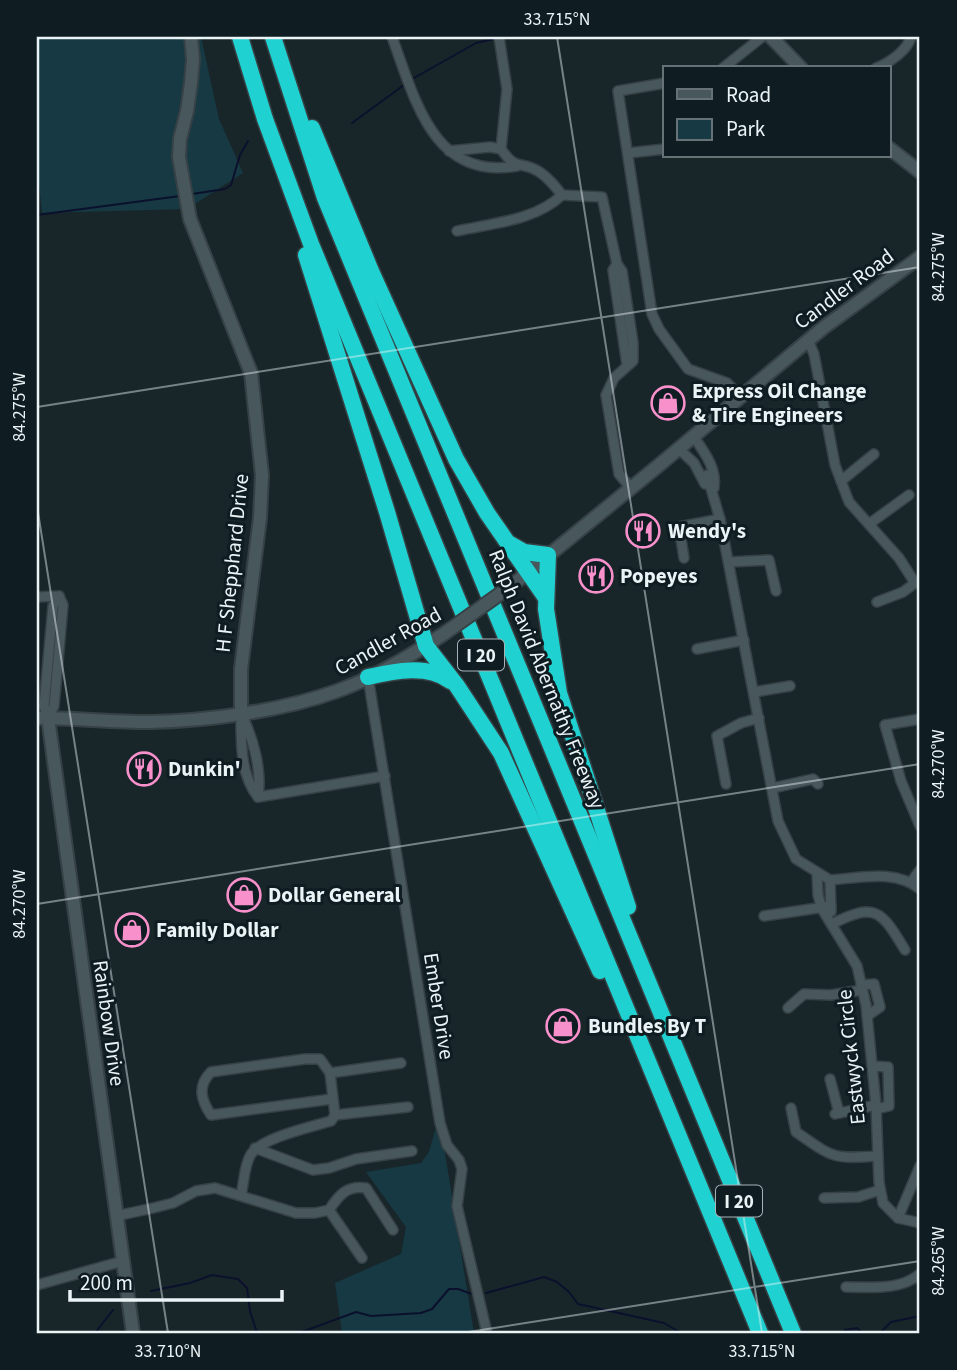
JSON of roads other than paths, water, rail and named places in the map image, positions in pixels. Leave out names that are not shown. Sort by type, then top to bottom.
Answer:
[{"type":"highway","name":"I 20","points":[[240,37],[265,119],[311,244],[760,1333]]},
{"type":"highway","points":[[274,37],[371,271],[471,487],[546,598]]},
{"type":"highway","name":"Ralph David Abernathy Freeway","points":[[274,37],[326,198],[793,1333]]},
{"type":"highway","points":[[265,119],[388,514],[426,646],[457,686],[500,753],[701,1191]]},
{"type":"highway","points":[[508,542],[524,552],[548,555],[546,598],[559,692],[622,890],[685,1068]]},
{"type":"highway","points":[[369,677],[392,672],[433,672],[457,686]]},
{"type":"street","name":"H F Shepphard Drive","points":[[191,37],[191,83],[179,157],[190,219],[251,373],[256,398],[262,475],[260,518],[241,669],[241,713]]},
{"type":"street","points":[[392,37],[419,110],[449,152],[461,161],[488,169],[517,166],[536,169],[549,178],[562,195]]},
{"type":"street","points":[[499,37],[507,89],[502,149],[517,166]]},
{"type":"street","points":[[726,66],[762,37]]},
{"type":"street","points":[[771,37],[799,66]]},
{"type":"street","points":[[881,66],[889,63],[910,42],[911,37]]},
{"type":"street","points":[[663,83],[618,91],[653,318],[688,369],[727,383],[741,397]]},
{"type":"street","points":[[449,152],[490,147],[502,149]]},
{"type":"street","points":[[628,153],[663,149]]},
{"type":"street","points":[[890,149],[918,166]]},
{"type":"street","points":[[457,231],[537,213],[562,195],[602,197],[617,264],[622,271],[633,343],[633,361],[608,386],[606,395],[619,474],[631,488]]},
{"type":"street","name":"Candler Road","points":[[42,718],[146,722],[241,713],[314,698],[369,677],[426,646],[511,586],[808,340],[920,257]]},
{"type":"street","points":[[808,340],[814,354],[835,466],[849,502],[899,558],[915,583],[903,592],[877,602]]},
{"type":"street","points":[[694,437],[707,473]]},
{"type":"street","points":[[679,449],[715,479],[713,493],[729,562],[778,821],[796,859],[830,880],[887,876],[911,881],[920,889]]},
{"type":"street","points":[[841,481],[874,454]]},
{"type":"street","points":[[869,524],[909,495]]},
{"type":"street","points":[[684,558],[679,527],[720,519]]},
{"type":"street","points":[[729,562],[769,560],[776,591]]},
{"type":"street","points":[[37,597],[59,596],[53,606],[42,718]]},
{"type":"street","points":[[697,649],[744,640]]},
{"type":"street","name":"Ember Drive","points":[[369,677],[440,1123],[447,1145],[459,1160],[462,1169],[457,1206],[487,1333]]},
{"type":"street","points":[[754,692],[790,685]]},
{"type":"street","points":[[241,713],[252,737],[260,782],[258,797],[385,776]]},
{"type":"street","name":"Rainbow Drive","points":[[42,718],[133,1333]]},
{"type":"street","points":[[726,784],[717,736],[741,723],[759,718]]},
{"type":"street","points":[[920,719],[885,726],[901,781],[920,826]]},
{"type":"street","points":[[772,788],[813,779],[818,784]]},
{"type":"street","points":[[911,881],[920,870]]},
{"type":"street","points":[[764,916],[826,907],[817,873]]},
{"type":"street","name":"Eastwyck Circle","points":[[830,880],[826,907],[832,924],[857,966],[862,987],[874,984],[880,1007],[867,1016],[876,1107],[880,1190],[883,1203],[898,1218]]},
{"type":"street","points":[[832,924],[863,912],[879,914],[888,922],[905,950]]},
{"type":"street","points":[[788,1008],[804,994],[831,995],[862,987]]},
{"type":"street","points":[[241,1195],[249,1158],[255,1149],[278,1138],[331,1121],[335,1115],[330,1073],[320,1059],[305,1059],[211,1072],[204,1079],[201,1091],[204,1104],[211,1115],[332,1099]]},
{"type":"street","points":[[330,1073],[401,1063]]},
{"type":"street","points":[[830,1079],[837,1114],[888,1106],[888,1067],[872,1066]]},
{"type":"street","points":[[335,1115],[408,1107]]},
{"type":"street","points":[[791,1108],[796,1132],[822,1151],[835,1157],[878,1156]]},
{"type":"street","points":[[255,1149],[313,1170],[356,1159],[411,1151]]},
{"type":"street","points":[[920,1166],[898,1218],[920,1223]]},
{"type":"street","points":[[116,1216],[173,1203],[196,1191],[215,1188],[296,1213],[315,1213],[329,1210],[339,1195],[355,1186],[366,1188],[393,1230]]},
{"type":"street","points":[[824,1198],[859,1197],[880,1190]]},
{"type":"street","points":[[329,1210],[362,1258]]},
{"type":"street","points":[[37,1285],[123,1261]]},
{"type":"street","points":[[846,1287],[892,1287],[920,1274]]},
{"type":"waterway","points":[[414,78],[476,43],[494,39]]},
{"type":"waterway","points":[[352,123],[404,85]]},
{"type":"waterway","points":[[192,194],[225,189],[231,185],[240,155],[248,141]]},
{"type":"waterway","points":[[37,215],[180,196]]},
{"type":"waterway","points":[[151,1291],[190,1283],[212,1275],[238,1279],[247,1288],[257,1333]]},
{"type":"waterway","points":[[486,1293],[544,1277],[557,1282],[578,1304],[664,1323],[681,1333]]},
{"type":"waterway","points":[[299,1333],[356,1312],[371,1316],[421,1313],[432,1309],[449,1289],[472,1294]]},
{"type":"waterway","points":[[95,1333],[113,1310]]},
{"type":"waterway","points":[[880,1333],[891,1322],[920,1316]]},
{"type":"waterway","points":[[845,1330],[857,1328],[862,1333]]},
{"type":"place","name":"Express Oil Change & Tire Engineers","points":[[668,403]]},
{"type":"place","name":"Wendy's","points":[[643,531]]},
{"type":"place","name":"Popeyes","points":[[596,576]]},
{"type":"place","name":"Dunkin'","points":[[144,769]]},
{"type":"place","name":"Dollar General","points":[[244,895]]},
{"type":"place","name":"Family Dollar","points":[[132,930]]},
{"type":"place","name":"Bundles By T","points":[[563,1026]]}]
